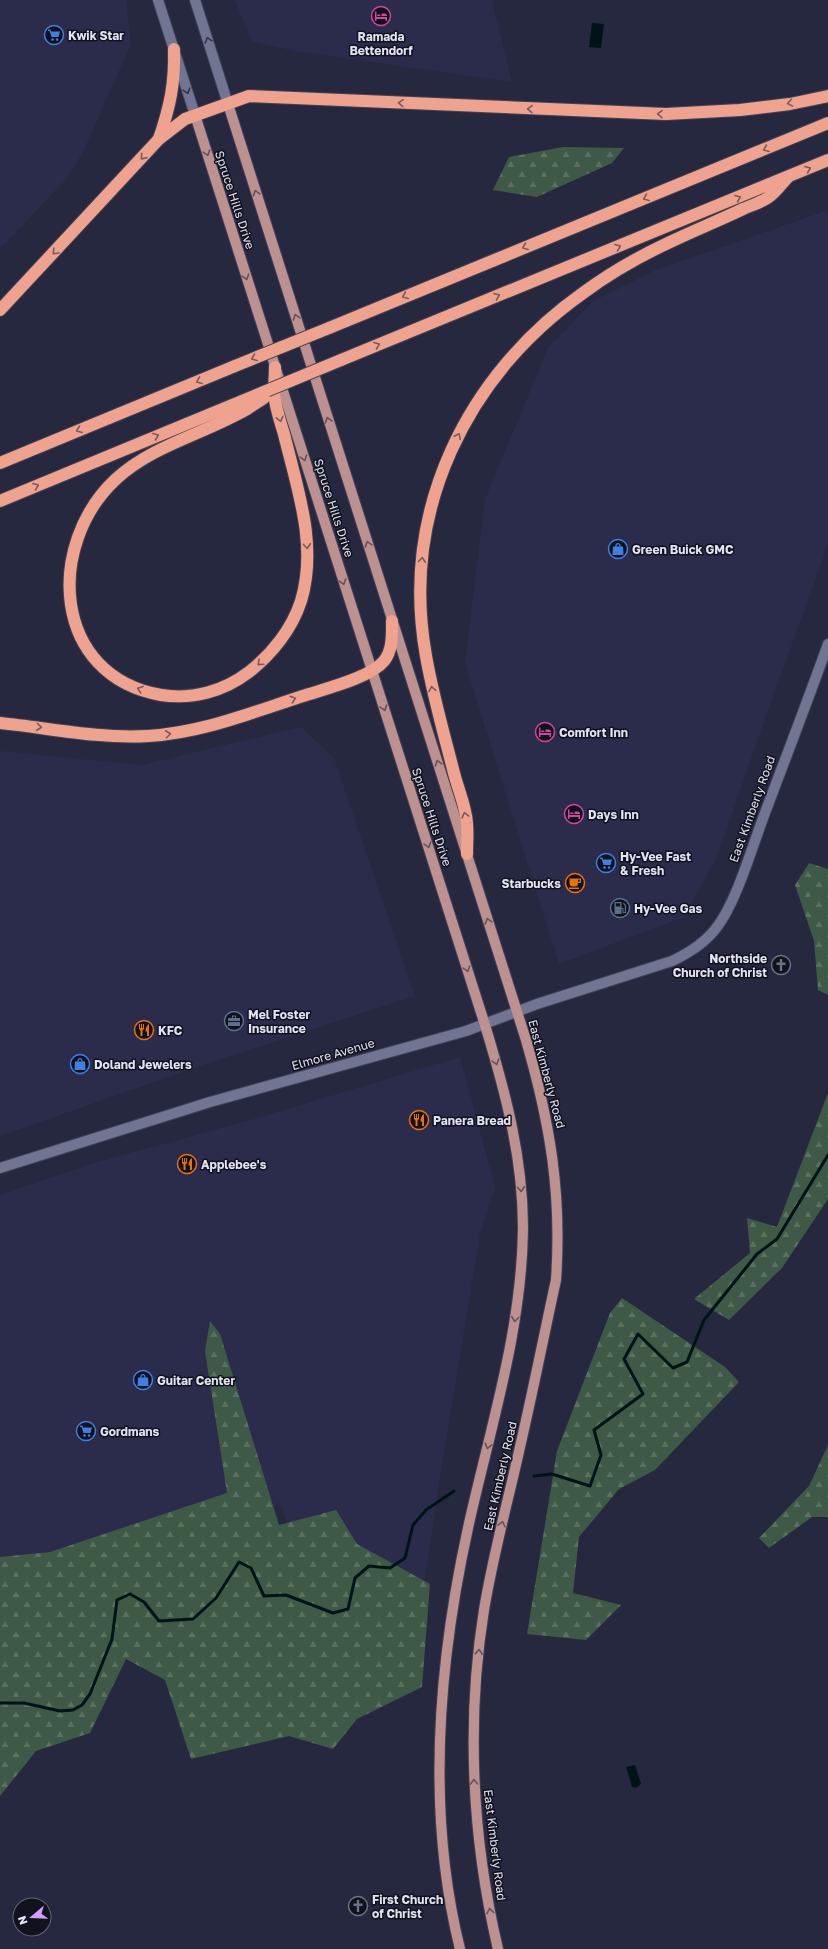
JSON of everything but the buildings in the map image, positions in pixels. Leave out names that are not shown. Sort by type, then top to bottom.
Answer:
[{"type":"highway","points":[[159,139],[169,109],[172,92],[175,69],[174,49]]},
{"type":"highway","points":[[0,310],[159,139],[182,122],[195,115],[249,96],[510,109],[666,114],[740,110],[790,104],[828,96]]},
{"type":"highway","points":[[0,463],[828,123]]},
{"type":"highway","points":[[0,501],[244,405],[287,383],[341,360],[828,160]]},
{"type":"highway","points":[[467,854],[467,821],[434,696],[425,654],[420,594],[424,544],[428,519],[442,471],[452,448],[474,406],[496,374],[530,336],[566,304],[620,267],[769,197],[788,177]]},
{"type":"highway","points":[[244,405],[216,425],[164,448],[135,465],[106,490],[97,501],[81,529],[71,561],[69,575],[69,599],[74,620],[88,650],[99,663],[112,674],[138,689],[153,693],[183,697],[213,692],[229,685],[243,677],[266,658],[287,631],[295,615],[304,588],[307,570],[307,546],[301,503],[274,395],[275,367]]},
{"type":"highway","points":[[0,723],[122,736],[171,734],[218,724],[345,683],[372,671],[383,662],[387,656],[392,639],[392,621]]},
{"type":"main road","name":"Spruce Hills Drive","points":[[158,0],[485,1025]]},
{"type":"main road","name":"Spruce Hills Drive","points":[[195,0],[517,1012]]},
{"type":"main road","name":"East Kimberly Road","points":[[672,961],[687,953],[707,938],[718,926],[730,904],[828,644]]},
{"type":"main road","name":"Elmore Avenue","points":[[0,1168],[210,1102],[485,1025],[517,1012],[672,961]]},
{"type":"main road","name":"East Kimberly Road","points":[[498,1949],[486,1887],[475,1808],[474,1744],[477,1678],[484,1611],[554,1287],[558,1252],[557,1200],[551,1144],[539,1084],[517,1012]]},
{"type":"main road","name":"East Kimberly Road","points":[[460,1949],[446,1870],[441,1814],[440,1753],[443,1690],[448,1635],[460,1569],[514,1328],[521,1278],[523,1226],[519,1165],[515,1138],[501,1079],[485,1025]]},
{"type":"shaded area","points":[[0,0],[126,0],[131,44],[83,152],[66,179],[0,249]]},
{"type":"shaded area","points":[[235,0],[492,0],[512,82],[295,51],[251,41]]},
{"type":"shaded area","points":[[592,23],[604,24],[601,48],[589,47]]},
{"type":"shaded area","points":[[828,210],[828,545],[757,741],[718,855],[684,917],[559,964],[465,663],[485,499],[548,348],[593,301],[656,270]]},
{"type":"shaded area","points":[[301,727],[334,758],[415,996],[200,1066],[0,1136],[0,751],[141,765]]},
{"type":"shaded area","points":[[460,1057],[495,1187],[480,1234],[440,1476],[411,1676],[349,1697],[280,1504],[0,1596],[0,1195],[94,1163],[254,1119]]},
{"type":"shaded area","points":[[635,1765],[641,1784],[636,1788],[632,1787],[626,1767]]},
{"type":"green space","points":[[563,147],[624,148],[612,163],[537,197],[493,190],[509,157]]},
{"type":"green space","points":[[809,863],[828,869],[828,995],[818,990],[814,941],[795,885]]},
{"type":"green space","points":[[828,1093],[828,1199],[782,1268],[729,1320],[694,1299],[750,1253],[747,1218],[777,1227]]},
{"type":"green space","points":[[622,1298],[725,1367],[739,1382],[655,1470],[619,1489],[579,1537],[573,1593],[621,1605],[586,1640],[527,1634],[557,1451],[610,1313]]},
{"type":"green space","points":[[210,1321],[220,1334],[279,1525],[336,1510],[357,1544],[430,1584],[422,1687],[357,1719],[333,1749],[289,1736],[191,1759],[165,1680],[126,1659],[90,1733],[36,1751],[0,1796],[0,1557],[50,1552],[227,1493],[205,1351]]},
{"type":"green space","points":[[828,1445],[828,1517],[812,1517],[769,1548],[759,1538],[809,1486]]},
{"type":"waterway","points":[[534,1476],[552,1474],[590,1486],[601,1455],[594,1430],[643,1394],[624,1359],[638,1334],[673,1368],[687,1362],[704,1320],[757,1254],[777,1239],[828,1155]]},
{"type":"waterway","points":[[0,1703],[24,1703],[60,1711],[73,1710],[82,1705],[90,1694],[112,1639],[117,1600],[130,1594],[144,1602],[159,1621],[193,1619],[216,1598],[239,1562],[251,1568],[264,1596],[286,1595],[333,1613],[348,1609],[355,1578],[369,1566],[390,1568],[405,1558],[413,1525],[426,1510],[454,1491]]},
{"type":"place","name":"Ramada Bettendorf","points":[[381,16]]},
{"type":"place","name":"Kwik Star","points":[[54,35]]},
{"type":"place","name":"Green Buick GMC","points":[[618,549]]},
{"type":"place","name":"Comfort Inn","points":[[545,732]]},
{"type":"place","name":"Days Inn","points":[[574,814]]},
{"type":"place","name":"Hy-Vee Fast & Fresh","points":[[606,863]]},
{"type":"place","name":"Starbucks","points":[[575,883]]},
{"type":"place","name":"Hy-Vee Gas","points":[[620,908]]},
{"type":"place","name":"Northside Church of Christ","points":[[781,965]]},
{"type":"place","name":"Mel Foster Insurance","points":[[234,1021]]},
{"type":"place","name":"KFC","points":[[144,1030]]},
{"type":"place","name":"Doland Jewelers","points":[[80,1064]]},
{"type":"place","name":"Panera Bread","points":[[419,1120]]},
{"type":"place","name":"Applebee's","points":[[187,1164]]},
{"type":"place","name":"Guitar Center","points":[[143,1380]]},
{"type":"place","name":"Gordmans","points":[[86,1431]]},
{"type":"place","name":"First Church of Christ","points":[[358,1906]]}]
